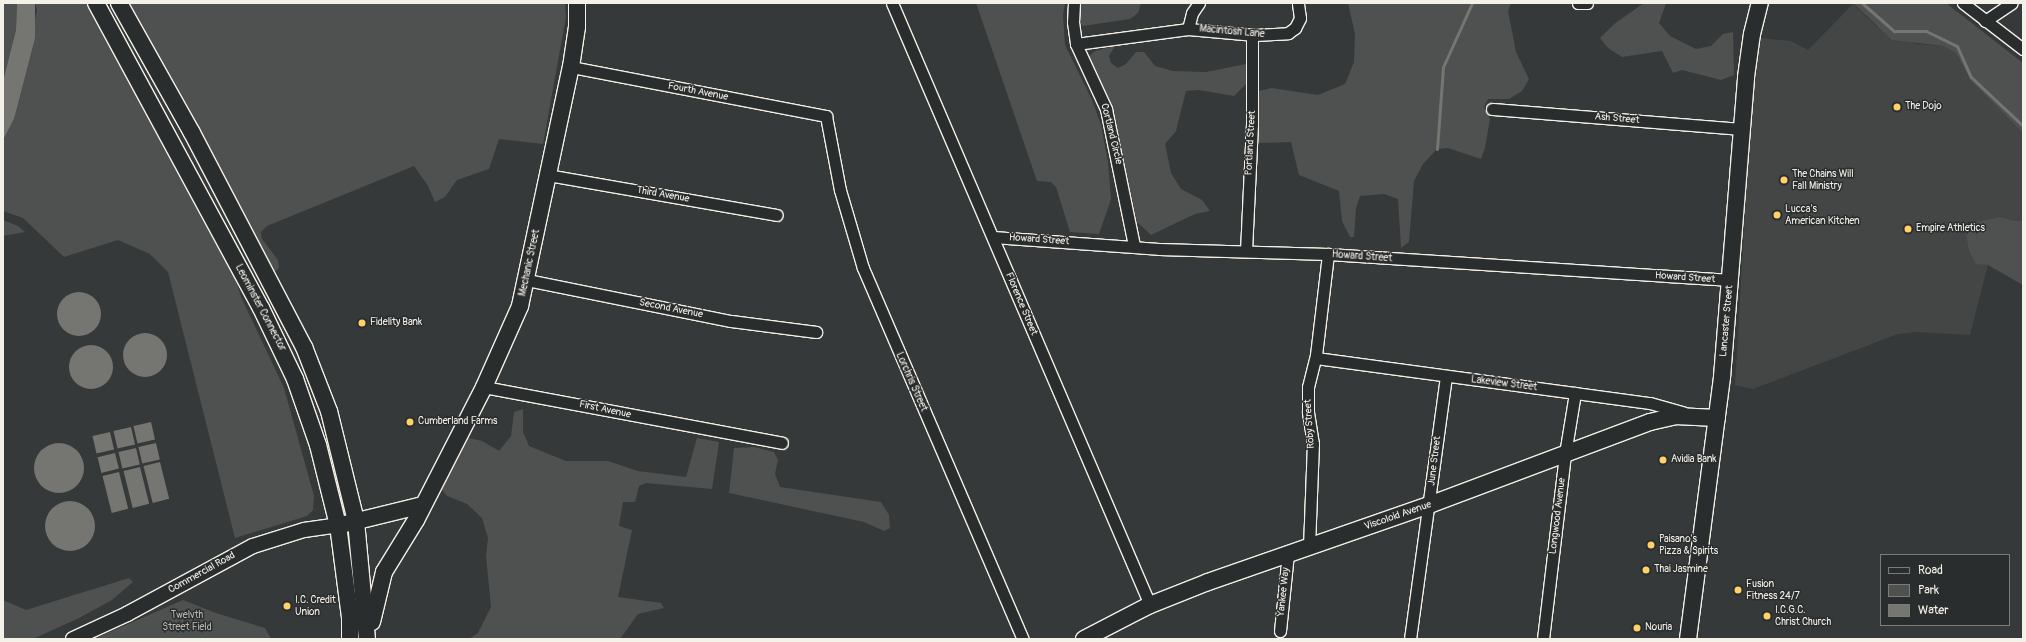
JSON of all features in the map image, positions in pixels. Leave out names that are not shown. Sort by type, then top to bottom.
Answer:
[{"type":"main road","name":"Leominster Connector","points":[[96,3],[285,356],[318,445],[338,525],[350,618],[350,639]]},
{"type":"main road","name":"Leominster Connector","points":[[119,3],[192,133],[304,347],[333,425],[356,521],[368,639]]},
{"type":"main road","name":"Mechanic Street","points":[[368,639],[384,572],[423,505],[511,330],[527,280],[571,67],[577,27],[577,3]]},
{"type":"main road","name":"Lancaster Street","points":[[1688,639],[1717,418],[1731,280],[1742,129],[1751,37],[1760,3]]},
{"type":"main road","name":"Viscoloid Avenue","points":[[1084,639],[1150,605],[1309,546],[1429,505],[1662,418],[1690,415],[1717,418]]},
{"type":"main road","points":[[338,525],[423,505]]},
{"type":"street","name":"Florence Street","points":[[892,3],[1150,605]]},
{"type":"street","name":"Cortland Circle","points":[[1074,3],[1072,22],[1076,44],[1106,109],[1134,246]]},
{"type":"street","name":"Macintosh Lane","points":[[1188,29],[1192,13],[1199,3]]},
{"type":"street","name":"Macintosh Lane","points":[[1076,44],[1188,29],[1271,36],[1288,33],[1295,28],[1300,18],[1298,3]]},
{"type":"street","points":[[1578,3],[1587,3]]},
{"type":"street","points":[[1963,3],[2023,49]]},
{"type":"street","points":[[1985,21],[2012,3]]},
{"type":"street","name":"Portland Street","points":[[1246,251],[1252,124],[1252,35]]},
{"type":"street","name":"Fourth Avenue","points":[[571,67],[826,116]]},
{"type":"street","name":"Ash Street","points":[[1492,109],[1742,129]]},
{"type":"street","name":"Lorchris Street","points":[[826,116],[842,197],[863,268],[1023,639]]},
{"type":"street","name":"Third Avenue","points":[[548,175],[777,215]]},
{"type":"street","name":"Howard Street","points":[[993,237],[1134,246],[1328,254],[1731,280]]},
{"type":"street","name":"Roby Street","points":[[1309,546],[1313,444],[1308,411],[1308,387],[1316,358],[1328,254]]},
{"type":"street","name":"Second Avenue","points":[[527,280],[731,321],[816,332]]},
{"type":"street","name":"Lakeview Street","points":[[1316,358],[1446,377],[1650,403],[1690,415]]},
{"type":"street","name":"June Street","points":[[1410,639],[1446,377]]},
{"type":"street","name":"First Avenue","points":[[484,386],[726,434],[782,443]]},
{"type":"street","name":"Longwood Avenue","points":[[1543,639],[1565,454],[1575,393]]},
{"type":"street","name":"Commercial Road","points":[[73,639],[127,614],[254,546],[298,531],[338,525]]},
{"type":"street","name":"Yankee Way","points":[[1280,631],[1288,554]]},
{"type":"shaded area","points":[[1853,4],[1876,26],[1916,44],[1943,46],[1956,53],[1971,81],[2022,132],[2023,220],[2015,221],[2000,217],[1970,335],[1917,332],[1898,334],[1753,389],[1735,385],[1750,128],[1760,38],[1791,41],[1808,50]]},
{"type":"green space","points":[[3,3],[17,3],[16,30],[3,81]]},
{"type":"green space","points":[[35,3],[88,3],[235,277],[241,297],[284,388],[314,496],[313,510],[307,516],[235,538],[168,272],[150,254],[118,240],[64,257],[23,218],[3,211],[3,140],[14,119],[37,10]]},
{"type":"green space","points":[[125,3],[565,3],[566,17],[543,144],[499,139],[489,169],[457,180],[445,197],[435,202],[428,186],[414,166],[267,226],[261,232],[262,239],[278,260],[279,268],[271,275]]},
{"type":"green space","points":[[976,3],[1065,3],[1063,15],[1065,45],[1092,100],[1101,125],[1108,162],[1111,199],[1099,234],[1070,232],[1056,187],[1051,182],[1037,181]]},
{"type":"green space","points":[[1079,3],[1141,3],[1138,13],[1130,19],[1083,26],[1078,20]]},
{"type":"green space","points":[[1348,3],[1511,3],[1508,11],[1516,52],[1529,79],[1522,91],[1509,99],[1488,99],[1484,107],[1490,119],[1485,148],[1481,159],[1448,148],[1437,149],[1423,164],[1414,181],[1409,242],[1401,248],[1398,199],[1384,194],[1360,196],[1356,208],[1354,237],[1350,237],[1342,221],[1339,191],[1299,175],[1291,142],[1258,143],[1259,91],[1272,88],[1318,95],[1345,84],[1354,62],[1355,34]]},
{"type":"green space","points":[[1644,3],[1666,3],[1659,23],[1670,36],[1696,49],[1711,46],[1723,34],[1733,32],[1734,75],[1721,80],[1682,70],[1673,73],[1662,51],[1622,57],[1608,48],[1600,38],[1614,24]]},
{"type":"green space","points":[[1853,3],[1946,3],[2023,63],[2023,133],[1971,81],[1956,53],[1943,46],[1892,40]]},
{"type":"green space","points":[[1115,46],[1109,56],[1111,63],[1118,68],[1126,64],[1136,52],[1144,52],[1155,66],[1173,71],[1206,72],[1246,64],[1247,83],[1234,96],[1199,90],[1186,91],[1176,131],[1165,144],[1171,173],[1181,189],[1202,200],[1210,211],[1195,214],[1151,235],[1137,222],[1115,118],[1087,58],[1095,51]]},
{"type":"green space","points":[[2000,217],[2015,221],[2023,220],[2023,285],[1988,265],[1976,264],[1969,250],[1966,234],[1977,222]]},
{"type":"green space","points":[[3,220],[18,226],[25,232],[3,236]]},
{"type":"green space","points":[[523,409],[523,432],[529,446],[566,461],[608,461],[638,471],[686,477],[697,438],[719,442],[712,489],[646,483],[639,486],[635,502],[623,502],[619,526],[632,530],[618,597],[661,603],[664,608],[638,614],[620,639],[469,639],[478,633],[491,607],[486,556],[488,538],[482,518],[467,504],[447,496],[442,490],[463,443],[469,438],[482,441],[499,451],[511,436],[514,412]]},
{"type":"green space","points":[[754,447],[774,452],[778,460],[775,474],[780,487],[881,502],[889,515],[890,528],[884,531],[864,522],[729,493],[734,448]]},
{"type":"green space","points":[[129,578],[133,582],[112,600],[79,618],[33,639],[3,639],[3,600],[26,610]]},
{"type":"green space","name":"Twelvth Street Field","points":[[183,600],[216,613],[265,628],[271,639],[94,639]]},
{"type":"water","points":[[17,3],[35,3],[35,38],[14,119],[3,140],[3,81],[16,30]]},
{"type":"water","points":[[75,292],[83,292],[95,298],[101,310],[101,318],[95,330],[83,336],[75,336],[63,330],[57,318],[57,310],[63,298]]},
{"type":"water","points":[[141,333],[149,333],[161,339],[167,351],[167,359],[161,371],[149,377],[141,377],[129,371],[123,359],[123,351],[129,339]]},
{"type":"water","points":[[87,345],[95,345],[107,351],[113,363],[113,371],[107,383],[95,389],[87,389],[75,383],[69,371],[69,363],[75,351]]},
{"type":"water","points":[[151,422],[155,440],[138,444],[133,426]]},
{"type":"water","points":[[131,427],[135,445],[118,449],[113,431]]},
{"type":"water","points":[[110,432],[114,450],[97,454],[92,436]]},
{"type":"water","points":[[54,443],[64,443],[77,450],[84,463],[84,473],[77,486],[64,493],[54,493],[45,489],[38,482],[34,473],[34,463],[38,454],[45,447]]},
{"type":"water","points":[[156,443],[160,460],[142,464],[138,447]]},
{"type":"water","points":[[136,448],[140,465],[122,469],[118,452]]},
{"type":"water","points":[[115,453],[119,469],[101,473],[98,457]]},
{"type":"water","points":[[160,462],[169,499],[153,503],[144,466]]},
{"type":"water","points":[[140,467],[149,504],[133,508],[124,471]]},
{"type":"water","points":[[119,472],[128,509],[112,513],[103,476]]},
{"type":"water","points":[[65,501],[75,501],[88,508],[95,521],[95,531],[88,544],[75,551],[65,551],[56,547],[49,540],[45,531],[45,521],[49,512],[56,505]]},
{"type":"waterway","points":[[1437,149],[1443,67],[1472,3]]},
{"type":"waterway","points":[[1862,3],[1894,31],[1926,31],[1957,46],[1971,77],[2023,126]]},
{"type":"place","name":"The Dojo","points":[[1897,107]]},
{"type":"place","name":"The Chains Will Fall Ministry","points":[[1784,180]]},
{"type":"place","name":"Lucca's American Kitchen","points":[[1777,215]]},
{"type":"place","name":"Empire Athletics","points":[[1908,229]]},
{"type":"place","name":"Fidelity Bank","points":[[362,323]]},
{"type":"place","name":"Cumberland Farms","points":[[410,422]]},
{"type":"place","name":"Avidia Bank","points":[[1663,460]]},
{"type":"place","name":"Paisano's Pizza & Spirits","points":[[1651,545]]},
{"type":"place","name":"Thai Jasmine","points":[[1646,570]]},
{"type":"place","name":"Fusion Fitness 24/7","points":[[1738,590]]},
{"type":"place","name":"I.C. Credit Union","points":[[287,606]]},
{"type":"place","name":"I.C.G.C. Christ Church","points":[[1767,616]]},
{"type":"place","name":"Nouria","points":[[1637,628]]}]
